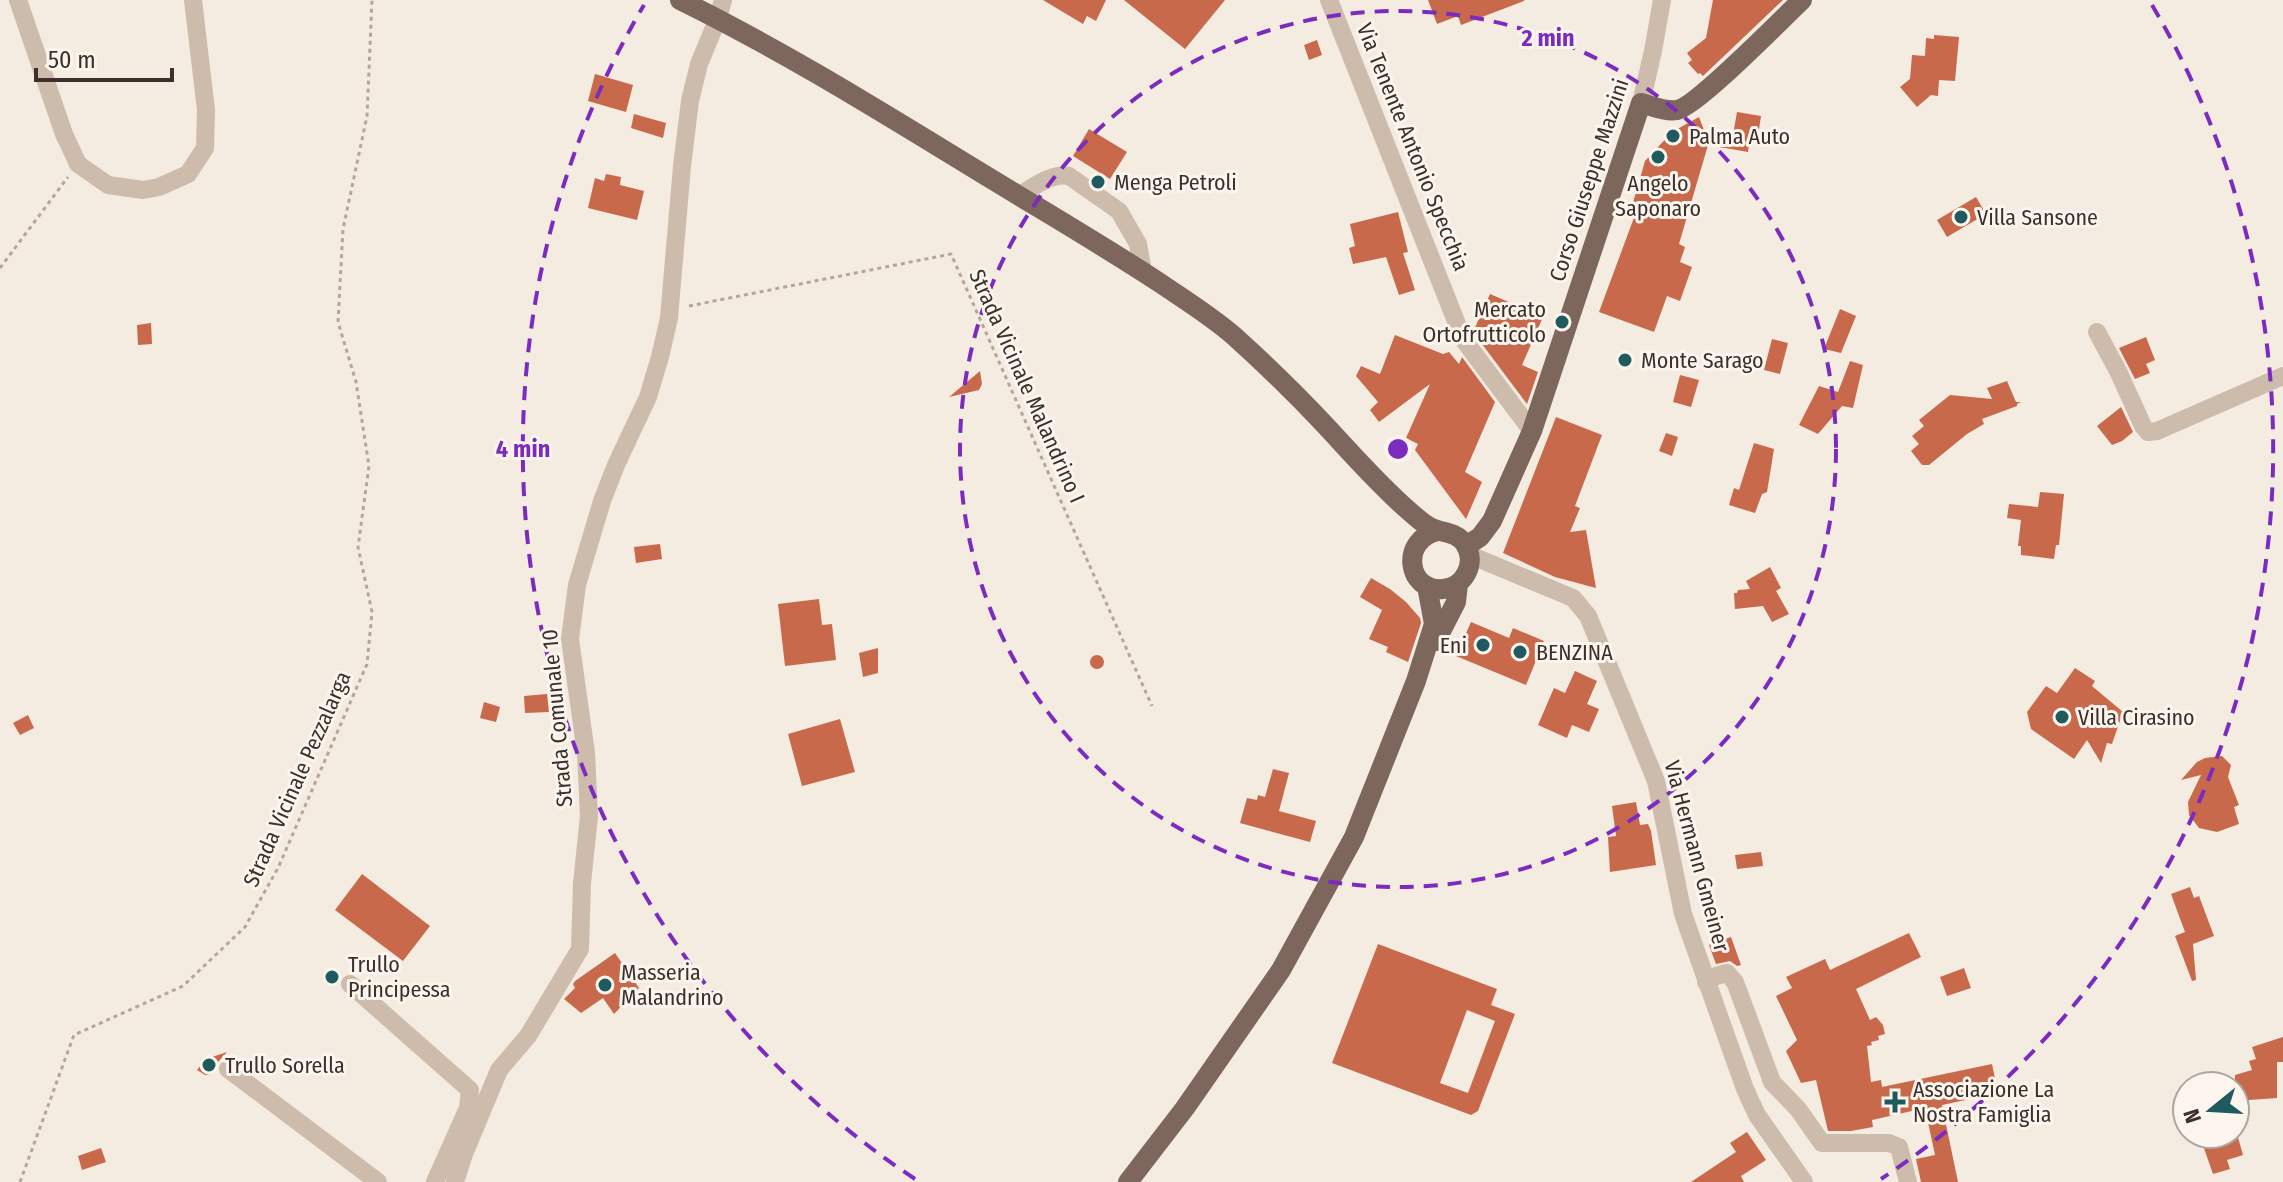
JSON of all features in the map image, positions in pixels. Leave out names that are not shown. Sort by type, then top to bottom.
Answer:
[{"type":"main road","points":[[680,0],[720,9],[844,89],[1143,272],[1216,320],[1271,369],[1380,486],[1427,526],[1457,542],[1469,568],[1458,584],[1456,602],[1416,681]]},
{"type":"main road","points":[[1641,103],[1671,110],[1684,108],[1738,62],[1802,0]]},
{"type":"main road","name":"Corso Giuseppe Mazzini","points":[[1457,542],[1467,530],[1499,506],[1532,431],[1641,103]]},
{"type":"main road","points":[[1380,486],[1403,522],[1413,551],[1413,570],[1421,581],[1427,586],[1445,589],[1458,584]]},
{"type":"main road","points":[[1413,551],[1425,535],[1457,542]]},
{"type":"main road","points":[[1128,1182],[1185,1108],[1281,970],[1354,837],[1416,681],[1434,624],[1427,586]]},
{"type":"street","points":[[18,0],[64,134],[78,164],[108,185],[143,190],[159,187],[188,174],[205,148],[207,127],[193,0]]},
{"type":"street","name":"Via Tenente Antonio Specchia","points":[[1329,0],[1463,339],[1532,431]]},
{"type":"street","name":"Corso Giuseppe Mazzini","points":[[1641,103],[1662,0]]},
{"type":"street","name":"Strada Comunale 10","points":[[455,1182],[499,1070],[528,1036],[580,949],[582,883],[589,816],[586,753],[570,639],[577,585],[602,501],[648,397],[660,357],[670,310],[690,101],[699,64],[720,9]]},
{"type":"street","points":[[1019,196],[1040,182],[1069,176],[1119,211],[1138,244],[1143,272]]},
{"type":"street","points":[[2097,332],[2148,432],[2157,431],[2283,376]]},
{"type":"street","name":"Via Hermann Gmeiner","points":[[1457,542],[1573,598],[1588,616],[1656,781],[1683,914],[1745,1089],[1757,1115],[1804,1182]]},
{"type":"street","points":[[1706,982],[1727,973],[1735,982],[1772,1082],[1798,1109],[1822,1143],[1889,1143],[1899,1147],[1908,1182]]},
{"type":"street","points":[[350,984],[470,1090],[468,1108],[435,1182]]},
{"type":"street","points":[[228,1069],[378,1182]]},
{"type":"path","name":"Strada Vicinale Pezzalarga","points":[[20,1182],[74,1035],[183,986],[245,927],[278,868],[367,664],[372,612],[358,547],[369,466],[356,382],[338,322],[343,229],[367,116],[372,0]]},
{"type":"path","points":[[0,268],[78,164]]},
{"type":"path","name":"Strada Vicinale Malandrino I","points":[[670,310],[951,254],[1152,706]]},
{"type":"building","points":[[1043,0],[1106,0],[1096,21],[1087,16],[1083,24]]},
{"type":"building","points":[[1124,0],[1225,0],[1185,49]]},
{"type":"building","points":[[1428,0],[1524,1],[1461,25],[1458,16],[1437,24]]},
{"type":"building","points":[[1713,0],[1783,0],[1703,76],[1688,63],[1692,60],[1687,53],[1706,38]]},
{"type":"building","points":[[1934,35],[1959,37],[1955,81],[1939,80],[1938,96],[1931,95],[1917,107],[1900,87],[1910,79],[1912,55],[1925,56],[1926,38],[1934,39]]},
{"type":"building","points":[[1317,40],[1322,55],[1309,60],[1304,45]]},
{"type":"building","points":[[595,74],[633,85],[626,112],[588,101]]},
{"type":"building","points":[[1737,112],[1761,116],[1758,136],[1750,135],[1748,152],[1708,145],[1679,244],[1685,247],[1680,262],[1692,267],[1680,301],[1667,296],[1654,332],[1599,312],[1635,215],[1630,213],[1645,161],[1672,132],[1699,117],[1704,130],[1733,135]]},
{"type":"building","points":[[634,114],[666,123],[663,138],[631,128]]},
{"type":"building","points":[[1089,129],[1127,152],[1110,179],[1073,156]]},
{"type":"building","points":[[606,174],[621,177],[620,185],[644,191],[637,220],[588,208],[595,178],[604,181]]},
{"type":"building","name":"Villa Sansone","points":[[1976,197],[1986,214],[1947,237],[1937,220]]},
{"type":"building","points":[[1398,212],[1408,252],[1403,253],[1415,290],[1399,295],[1386,257],[1353,264],[1349,248],[1355,246],[1350,224]]},
{"type":"building","points":[[1490,294],[1543,317],[1522,365],[1538,372],[1527,404],[1473,332]]},
{"type":"building","points":[[1840,309],[1856,316],[1841,353],[1824,349]]},
{"type":"building","points":[[151,323],[152,344],[138,345],[137,325]]},
{"type":"building","points":[[1395,335],[1443,354],[1449,352],[1459,364],[1462,357],[1495,402],[1465,472],[1482,482],[1466,519],[1415,450],[1418,444],[1406,438],[1430,384],[1379,422],[1370,410],[1378,402],[1356,376],[1361,366],[1380,374]]},
{"type":"building","points":[[2146,337],[2155,360],[2146,364],[2150,373],[2135,379],[2119,348]]},
{"type":"building","points":[[1772,339],[1788,343],[1780,374],[1764,370]]},
{"type":"building","points":[[1850,361],[1863,365],[1853,408],[1842,406],[1818,434],[1799,425],[1819,386],[1838,392]]},
{"type":"building","points":[[980,371],[982,384],[979,390],[949,397]]},
{"type":"building","points":[[1680,375],[1699,380],[1691,407],[1673,402]]},
{"type":"building","points":[[2007,381],[2016,402],[2021,402],[2017,406],[1982,419],[1984,424],[1929,465],[1922,465],[1911,451],[1919,444],[1912,436],[1924,426],[1919,420],[1950,395],[1992,399],[1987,388]]},
{"type":"building","points":[[2121,407],[2133,432],[2112,445],[2097,426]]},
{"type":"building","points":[[1556,417],[1602,435],[1575,506],[1580,508],[1570,532],[1586,530],[1596,588],[1555,577],[1503,553]]},
{"type":"building","points":[[1666,433],[1678,437],[1672,456],[1659,451]]},
{"type":"building","points":[[1754,443],[1774,449],[1767,492],[1762,494],[1755,513],[1729,505],[1734,488],[1739,490]]},
{"type":"building","points":[[2040,492],[2064,494],[2059,545],[2056,545],[2054,559],[2021,555],[2021,546],[2018,546],[2021,520],[2007,518],[2009,504],[2038,507]]},
{"type":"building","points":[[660,544],[662,559],[636,563],[634,547]]},
{"type":"building","points":[[1770,567],[1781,588],[1776,591],[1789,614],[1772,622],[1763,606],[1735,609],[1734,593],[1750,589],[1746,581]]},
{"type":"building","points":[[1371,578],[1406,602],[1420,618],[1408,662],[1386,652],[1388,647],[1369,639],[1382,610],[1360,597]]},
{"type":"building","points":[[819,599],[822,625],[832,624],[836,660],[785,666],[778,604]]},
{"type":"building","points":[[1471,622],[1509,638],[1513,628],[1544,641],[1526,685],[1456,656]]},
{"type":"building","points":[[878,648],[878,673],[863,677],[859,653]]},
{"type":"building","points":[[1097,655],[1104,662],[1097,669],[1090,662]]},
{"type":"building","name":"Villa Cirasino","points":[[2075,668],[2095,681],[2092,686],[2123,712],[2112,744],[2107,743],[2101,763],[2087,740],[2074,759],[2031,729],[2027,712],[2046,686],[2057,693]]},
{"type":"building","points":[[1575,671],[1597,681],[1587,704],[1599,709],[1589,732],[1572,725],[1567,738],[1538,725],[1554,688],[1565,693]]},
{"type":"building","points":[[547,694],[549,712],[525,713],[524,696]]},
{"type":"building","points":[[484,702],[500,707],[496,722],[480,718]]},
{"type":"building","points":[[28,715],[34,728],[20,735],[13,723]]},
{"type":"building","points":[[840,719],[855,772],[802,786],[788,734]]},
{"type":"building","points":[[2222,756],[2231,765],[2228,777],[2239,805],[2234,807],[2239,824],[2217,832],[2199,828],[2189,815],[2188,802],[2201,775],[2181,780],[2197,762]]},
{"type":"building","points":[[1273,769],[1289,773],[1279,811],[1316,821],[1310,842],[1240,823],[1247,798],[1257,800],[1258,795],[1265,797]]},
{"type":"building","points":[[1636,802],[1640,825],[1648,824],[1651,831],[1656,865],[1610,872],[1608,837],[1616,836],[1612,806]]},
{"type":"building","points":[[1761,852],[1763,866],[1737,869],[1735,855]]},
{"type":"building","points":[[362,874],[430,926],[403,961],[335,910]]},
{"type":"building","points":[[2190,887],[2194,898],[2199,896],[2214,936],[2193,944],[2196,980],[2192,981],[2175,936],[2185,932],[2171,894]]},
{"type":"building","points":[[1909,933],[1921,957],[1856,989],[1870,1020],[1876,1017],[1883,1025],[1885,1034],[1867,1046],[1871,1082],[1881,1080],[1882,1087],[1992,1064],[1998,1093],[1942,1105],[1958,1182],[1921,1182],[1916,1159],[1935,1155],[1925,1108],[1872,1120],[1873,1127],[1828,1131],[1816,1080],[1801,1083],[1786,1051],[1797,1040],[1776,996],[1792,988],[1786,977],[1825,959],[1830,970]]},
{"type":"building","points":[[1731,937],[1741,965],[1730,961],[1716,964],[1709,945]]},
{"type":"building","points":[[1378,944],[1497,989],[1491,1005],[1515,1014],[1478,1111],[1471,1115],[1332,1063]],"holes":[[[1467,1010],[1495,1021],[1468,1093],[1440,1083]]]},
{"type":"building","name":"Masseria Malandrino","points":[[615,953],[639,988],[614,1014],[603,998],[581,1013],[564,999],[575,988],[575,981]]},
{"type":"building","points":[[1964,968],[1971,988],[1947,996],[1940,977]]},
{"type":"building","points":[[2283,1037],[2283,1062],[2277,1062],[2277,1098],[2251,1100],[2252,1070],[2249,1061],[2256,1059],[2252,1047]]},
{"type":"building","name":"Trullo Sorella","points":[[227,1052],[211,1074],[205,1075],[197,1070],[206,1059]]},
{"type":"building","points":[[1747,1132],[1766,1160],[1741,1176],[1744,1182],[1691,1182],[1736,1152],[1730,1143]]},
{"type":"building","points":[[101,1148],[106,1162],[82,1170],[78,1156]]},
{"type":"building","points":[[2205,1150],[2242,1150],[2243,1155],[2227,1160],[2230,1169],[2213,1174]]},
{"type":"place","name":"Palma Auto","points":[[1673,136]]},
{"type":"place","name":"Angelo Saponaro","points":[[1658,157]]},
{"type":"place","name":"Menga Petroli","points":[[1098,182]]},
{"type":"place","name":"Villa Sansone","points":[[1961,217]]},
{"type":"place","name":"Mercato Ortofrutticolo","points":[[1562,322]]},
{"type":"place","name":"Monte Sarago","points":[[1625,360]]},
{"type":"place","name":"Eni","points":[[1483,645]]},
{"type":"place","name":"BENZINA","points":[[1520,652]]},
{"type":"place","name":"Villa Cirasino","points":[[2062,717]]},
{"type":"place","name":"Trullo Principessa","points":[[332,977]]},
{"type":"place","name":"Masseria Malandrino","points":[[605,985]]},
{"type":"place","name":"Trullo Sorella","points":[[209,1065]]},
{"type":"place","name":"Associazione La Nostra Famiglia","points":[[1895,1102]]}]
